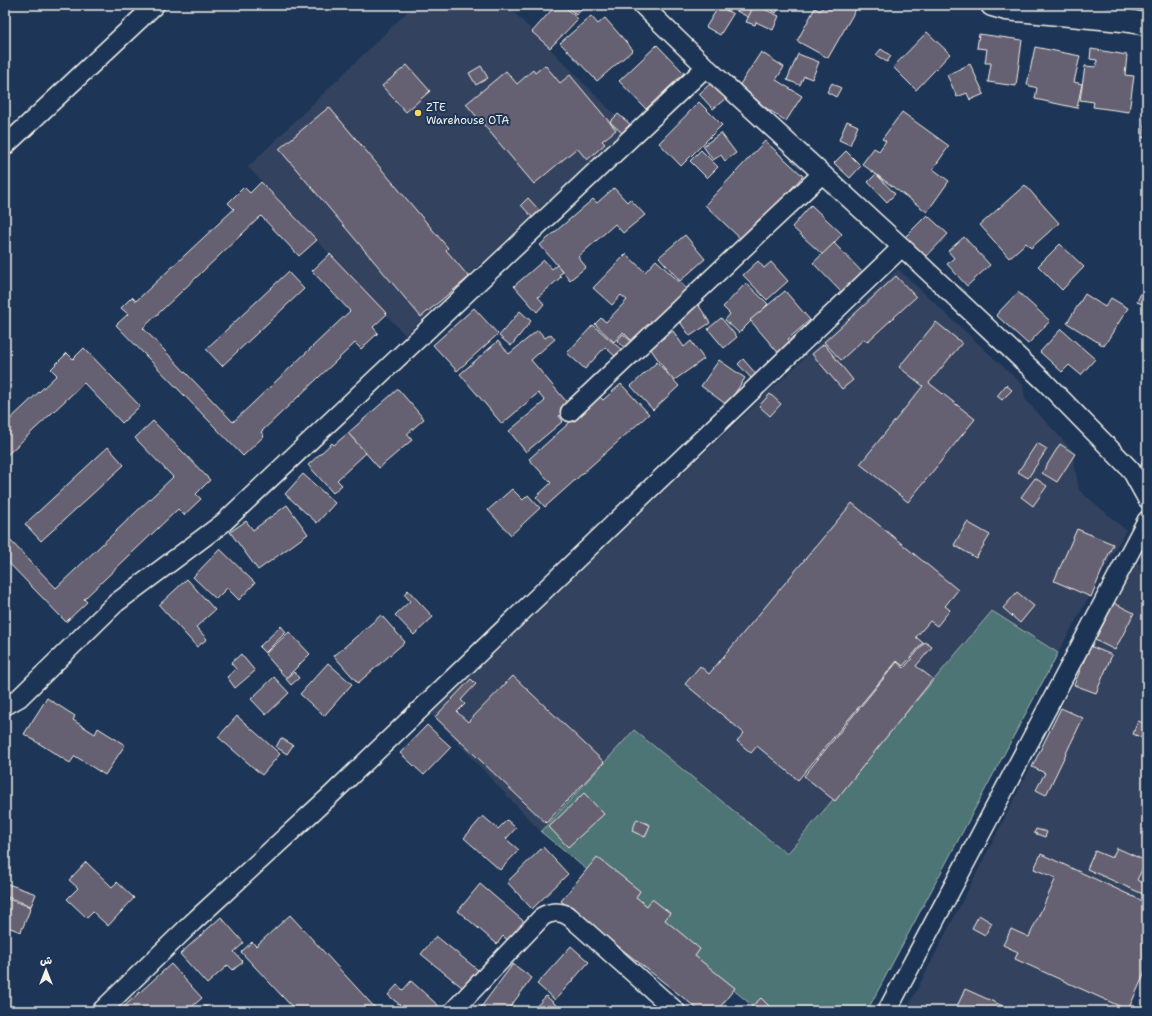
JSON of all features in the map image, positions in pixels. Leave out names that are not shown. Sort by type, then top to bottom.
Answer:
[{"type":"main road","points":[[992,5],[1006,9],[1122,12],[1147,24]]},
{"type":"street","points":[[5,146],[155,5]]},
{"type":"street","points":[[642,5],[706,67],[902,247],[1045,382],[1131,470],[1147,499]]},
{"type":"street","points":[[5,706],[19,698],[116,603],[223,523],[706,67]]},
{"type":"street","points":[[570,412],[822,174]]},
{"type":"street","points":[[101,1011],[193,922],[331,795],[902,247]]},
{"type":"street","points":[[887,1011],[1147,520]]},
{"type":"street","points":[[460,1009],[543,916],[554,912],[560,912],[570,917],[676,1011]]},
{"type":"shaded area","points":[[414,5],[507,5],[627,127],[405,335],[248,167]]},
{"type":"shaded area","points":[[898,269],[1023,385],[1025,399],[1072,450],[1079,490],[1126,530],[1058,653],[992,611],[786,854],[634,730],[541,832],[430,713]]},
{"type":"shaded area","points":[[1135,563],[1147,565],[1147,973],[1129,1011],[906,1011]]},
{"type":"green space","points":[[992,611],[1058,653],[867,1011],[759,1011],[541,832],[634,730],[787,854]]},
{"type":"building","points":[[556,5],[563,5],[578,19],[550,48],[532,32]]},
{"type":"building","points":[[574,5],[587,5],[576,15],[570,9]]},
{"type":"building","points":[[725,5],[757,5],[750,18]]},
{"type":"building","points":[[754,5],[765,6],[764,9],[779,16],[773,30],[756,22],[755,25],[746,22]]},
{"type":"building","points":[[769,5],[781,5],[776,13],[768,8]]},
{"type":"building","points":[[824,5],[848,5],[856,9],[828,58],[797,41],[815,8],[820,11]]},
{"type":"building","points":[[719,6],[733,14],[720,35],[706,27]]},
{"type":"building","points":[[591,16],[598,24],[605,18],[633,50],[597,81],[560,43]]},
{"type":"building","points":[[927,32],[950,54],[916,90],[893,67]]},
{"type":"building","points":[[979,34],[1022,40],[1016,86],[988,82],[991,63],[985,63],[987,49],[977,48]]},
{"type":"building","points":[[657,45],[684,73],[646,109],[619,81]]},
{"type":"building","points":[[1035,47],[1080,56],[1074,82],[1082,84],[1077,108],[1035,99],[1037,88],[1027,85]]},
{"type":"building","points":[[881,49],[891,56],[887,62],[876,55]]},
{"type":"building","points":[[1091,49],[1127,55],[1125,75],[1134,76],[1129,112],[1093,107],[1094,102],[1080,100],[1085,66],[1096,67],[1097,60],[1090,59]]},
{"type":"building","points":[[761,52],[784,67],[776,80],[802,96],[786,121],[737,89]]},
{"type":"building","points":[[798,54],[819,62],[812,79],[804,76],[800,85],[787,80]]},
{"type":"building","points":[[970,64],[984,94],[970,100],[967,93],[957,97],[947,75]]},
{"type":"building","points":[[407,65],[430,91],[406,112],[382,86]]},
{"type":"building","points":[[545,65],[560,83],[570,75],[616,130],[602,141],[605,144],[587,160],[577,148],[534,184],[466,104],[506,71],[517,84],[533,70],[535,73]]},
{"type":"building","points":[[481,66],[488,78],[476,85],[469,73]]},
{"type":"building","points":[[712,82],[726,98],[713,109],[699,94]]},
{"type":"building","points":[[832,83],[841,88],[836,97],[827,92]]},
{"type":"building","points":[[1147,97],[1147,138],[1143,138]]},
{"type":"building","points":[[699,102],[722,125],[681,166],[659,143]]},
{"type":"building","points":[[329,107],[448,248],[446,250],[469,277],[421,317],[279,149]]},
{"type":"building","points":[[902,112],[949,146],[933,169],[949,181],[927,212],[862,164],[874,148],[879,151],[886,141],[882,139]]},
{"type":"building","points":[[618,114],[630,124],[622,133],[610,122]]},
{"type":"building","points":[[847,121],[858,126],[850,145],[839,140]]},
{"type":"building","points":[[721,133],[736,153],[725,161],[721,155],[713,160],[703,146]]},
{"type":"building","points":[[765,141],[803,176],[743,241],[705,205]]},
{"type":"building","points":[[701,150],[718,167],[707,178],[690,161]]},
{"type":"building","points":[[846,151],[861,166],[850,178],[834,163]]},
{"type":"building","points":[[876,174],[895,194],[887,202],[868,182]]},
{"type":"building","points":[[261,182],[317,240],[299,256],[261,216],[143,328],[233,422],[350,311],[312,271],[330,254],[387,314],[373,327],[378,333],[361,349],[355,343],[261,432],[264,436],[243,456],[116,325],[128,314],[121,308],[132,297],[136,301],[234,209],[228,203],[244,187],[250,193]]},
{"type":"building","points":[[1025,185],[1059,223],[1031,248],[1026,243],[1009,258],[980,225]]},
{"type":"building","points":[[614,188],[627,202],[630,199],[645,215],[623,233],[615,224],[578,257],[586,267],[570,280],[540,245],[593,199],[597,203]]},
{"type":"building","points":[[528,198],[540,211],[533,218],[521,205]]},
{"type":"building","points":[[811,205],[842,234],[823,255],[792,227]]},
{"type":"building","points":[[927,215],[948,234],[924,259],[903,239]]},
{"type":"building","points":[[685,235],[705,259],[680,281],[659,257]]},
{"type":"building","points":[[964,237],[990,265],[967,286],[947,264],[954,258],[948,251]]},
{"type":"building","points":[[834,243],[865,275],[844,295],[813,263]]},
{"type":"building","points":[[1060,244],[1084,267],[1062,290],[1038,266]]},
{"type":"building","points":[[626,254],[645,272],[656,260],[690,292],[633,342],[623,332],[614,342],[595,324],[601,318],[606,322],[627,300],[621,295],[612,305],[593,288]]},
{"type":"building","points":[[544,260],[552,269],[557,265],[563,272],[559,275],[561,277],[538,297],[544,304],[537,312],[514,286]]},
{"type":"building","points":[[758,261],[764,268],[771,262],[788,281],[767,300],[743,275]]},
{"type":"building","points":[[288,272],[304,289],[222,366],[206,349]]},
{"type":"building","points":[[896,276],[916,297],[867,342],[864,339],[841,360],[824,342]]},
{"type":"building","points":[[1147,279],[1147,306],[1137,302]]},
{"type":"building","points":[[746,283],[768,304],[739,333],[725,320],[730,314],[723,307]]},
{"type":"building","points":[[785,291],[810,320],[788,339],[793,346],[781,356],[750,320]]},
{"type":"building","points":[[1018,292],[1050,321],[1028,344],[996,315]]},
{"type":"building","points":[[1085,294],[1105,307],[1111,298],[1128,308],[1104,346],[1067,323]]},
{"type":"building","points":[[696,301],[710,323],[690,336],[675,315]]},
{"type":"building","points":[[474,308],[498,334],[457,371],[433,345]]},
{"type":"building","points":[[520,311],[531,321],[511,346],[499,336]]},
{"type":"building","points":[[721,318],[737,337],[724,348],[708,329]]},
{"type":"building","points":[[936,322],[962,343],[929,383],[975,419],[908,502],[860,464],[923,386],[899,367]]},
{"type":"building","points":[[593,325],[623,351],[617,358],[605,347],[585,369],[567,353]]},
{"type":"building","points":[[1061,329],[1095,359],[1081,375],[1069,365],[1062,372],[1040,352]]},
{"type":"building","points":[[538,330],[545,338],[551,334],[555,339],[531,360],[571,407],[559,416],[563,421],[526,452],[509,431],[545,401],[538,393],[502,424],[460,374],[498,341],[509,354]]},
{"type":"building","points":[[673,331],[684,347],[691,341],[704,359],[673,381],[650,348]]},
{"type":"building","points":[[623,334],[633,343],[627,350],[617,341]]},
{"type":"building","points":[[824,344],[853,380],[842,389],[812,354]]},
{"type":"building","points":[[84,348],[140,406],[122,423],[84,383],[5,457],[5,424],[57,375],[51,369],[67,353],[73,359]]},
{"type":"building","points":[[743,359],[757,375],[752,379],[738,364]]},
{"type":"building","points":[[719,360],[745,378],[727,405],[701,386]]},
{"type":"building","points":[[657,362],[679,386],[653,410],[631,386]]},
{"type":"building","points":[[621,384],[649,414],[545,507],[536,497],[551,483],[529,459],[599,396],[603,400]]},
{"type":"building","points":[[1006,385],[1012,390],[1002,400],[997,396]]},
{"type":"building","points":[[398,389],[424,419],[407,434],[412,440],[379,468],[348,433]]},
{"type":"building","points":[[770,394],[781,404],[770,416],[759,406]]},
{"type":"building","points":[[153,421],[210,480],[196,494],[201,499],[184,515],[178,509],[84,599],[87,602],[66,622],[5,559],[5,535],[56,588],[173,477],[135,438]]},
{"type":"building","points":[[348,433],[366,453],[337,480],[342,485],[333,493],[308,465],[332,443],[334,445]]},
{"type":"building","points":[[1037,443],[1047,449],[1028,478],[1018,472]]},
{"type":"building","points":[[1060,444],[1075,454],[1057,482],[1042,473]]},
{"type":"building","points":[[108,447],[124,465],[41,541],[25,524]]},
{"type":"building","points":[[1147,451],[1147,481],[1136,476]]},
{"type":"building","points":[[303,474],[335,503],[317,523],[285,494]]},
{"type":"building","points":[[1035,478],[1047,486],[1033,506],[1021,497]]},
{"type":"building","points":[[512,489],[523,500],[528,495],[540,508],[511,535],[488,510]]},
{"type":"building","points":[[852,503],[958,590],[945,606],[950,610],[937,626],[930,621],[916,637],[923,643],[903,666],[897,661],[798,780],[757,746],[751,753],[737,741],[744,733],[685,684],[700,666],[709,674]]},
{"type":"building","points":[[287,505],[308,534],[258,570],[230,532],[246,521],[253,530]]},
{"type":"building","points":[[967,522],[990,535],[976,558],[954,545]]},
{"type":"building","points":[[1077,529],[1113,544],[1091,597],[1054,581]]},
{"type":"building","points":[[220,549],[255,583],[239,600],[227,588],[216,599],[193,577]]},
{"type":"building","points":[[187,579],[215,610],[196,627],[207,639],[197,647],[159,605]]},
{"type":"building","points":[[408,590],[433,617],[414,635],[395,615],[410,601],[404,594]]},
{"type":"building","points":[[1017,592],[1034,606],[1020,623],[1003,608]]},
{"type":"building","points":[[1114,603],[1134,613],[1115,650],[1095,640]]},
{"type":"building","points":[[381,615],[405,642],[358,683],[334,656]]},
{"type":"building","points":[[281,626],[286,632],[265,653],[259,647]]},
{"type":"building","points":[[289,632],[310,654],[286,678],[265,654]]},
{"type":"building","points":[[925,642],[932,647],[916,666],[933,679],[835,801],[804,776],[897,662],[904,668]]},
{"type":"building","points":[[1090,646],[1112,655],[1096,693],[1074,685]]},
{"type":"building","points":[[241,654],[255,671],[235,688],[227,677],[236,669],[231,663]]},
{"type":"building","points":[[328,663],[352,684],[324,716],[300,694]]},
{"type":"building","points":[[294,672],[299,678],[291,685],[286,679]]},
{"type":"building","points":[[513,676],[604,762],[546,823],[435,717],[471,679],[476,684],[461,700],[465,704],[457,712],[468,722]]},
{"type":"building","points":[[274,677],[289,693],[266,715],[251,699]]},
{"type":"building","points":[[47,698],[75,716],[73,720],[95,734],[98,728],[125,745],[105,775],[75,756],[70,763],[24,734]]},
{"type":"building","points":[[1061,708],[1083,718],[1046,795],[1036,790],[1045,773],[1032,767]]},
{"type":"building","points":[[237,716],[280,754],[262,775],[218,737]]},
{"type":"building","points":[[1138,721],[1147,724],[1147,740],[1133,734]]},
{"type":"building","points":[[427,725],[451,747],[424,775],[400,753]]},
{"type":"building","points":[[281,738],[293,745],[287,754],[276,747]]},
{"type":"building","points":[[584,793],[604,814],[568,847],[549,827]]},
{"type":"building","points":[[483,816],[498,829],[507,820],[516,828],[506,839],[519,850],[500,870],[464,838]]},
{"type":"building","points":[[637,819],[650,825],[645,837],[632,831]]},
{"type":"building","points":[[1036,829],[1047,832],[1045,837],[1034,833]]},
{"type":"building","points":[[543,847],[568,874],[532,909],[507,882]]},
{"type":"building","points":[[1117,848],[1146,861],[1137,880],[1147,885],[1145,895],[1087,869],[1095,851],[1112,858]]},
{"type":"building","points":[[1041,854],[1147,903],[1147,968],[1128,1010],[1015,959],[1018,952],[1003,945],[1011,929],[1029,937],[1056,878],[1034,869]]},
{"type":"building","points":[[597,857],[640,891],[636,897],[647,906],[652,899],[670,913],[665,920],[700,949],[695,956],[735,988],[717,1011],[700,1011],[561,901]]},
{"type":"building","points":[[86,862],[112,887],[117,882],[134,898],[108,926],[93,912],[87,918],[67,899],[78,888],[69,880]]},
{"type":"building","points":[[5,883],[36,894],[31,906],[5,896]]},
{"type":"building","points":[[480,884],[528,925],[512,944],[503,936],[497,944],[458,911]]},
{"type":"building","points":[[5,898],[31,907],[21,932],[5,926]]},
{"type":"building","points":[[290,915],[378,1011],[296,1011],[241,952],[252,942],[256,946]]},
{"type":"building","points":[[979,915],[992,923],[985,935],[972,928]]},
{"type":"building","points":[[221,917],[244,943],[234,952],[243,962],[233,970],[228,965],[207,984],[180,954]]},
{"type":"building","points":[[436,936],[478,970],[463,988],[421,954]]},
{"type":"building","points":[[571,946],[589,962],[555,1000],[537,984]]},
{"type":"building","points":[[171,964],[202,998],[187,1011],[119,1011]]},
{"type":"building","points":[[513,964],[532,978],[507,1011],[478,1011]]},
{"type":"building","points":[[411,981],[442,1009],[440,1011],[407,1011],[388,995],[397,985],[403,990]]},
{"type":"building","points":[[965,989],[1014,1011],[955,1011]]},
{"type":"building","points":[[546,996],[563,1011],[532,1011]]},
{"type":"building","points":[[761,998],[774,1011],[747,1011]]},
{"type":"building","points":[[205,1006],[211,1011],[200,1011]]},
{"type":"place","name":"ZTE Warehouse OTA","points":[[418,113]]}]
